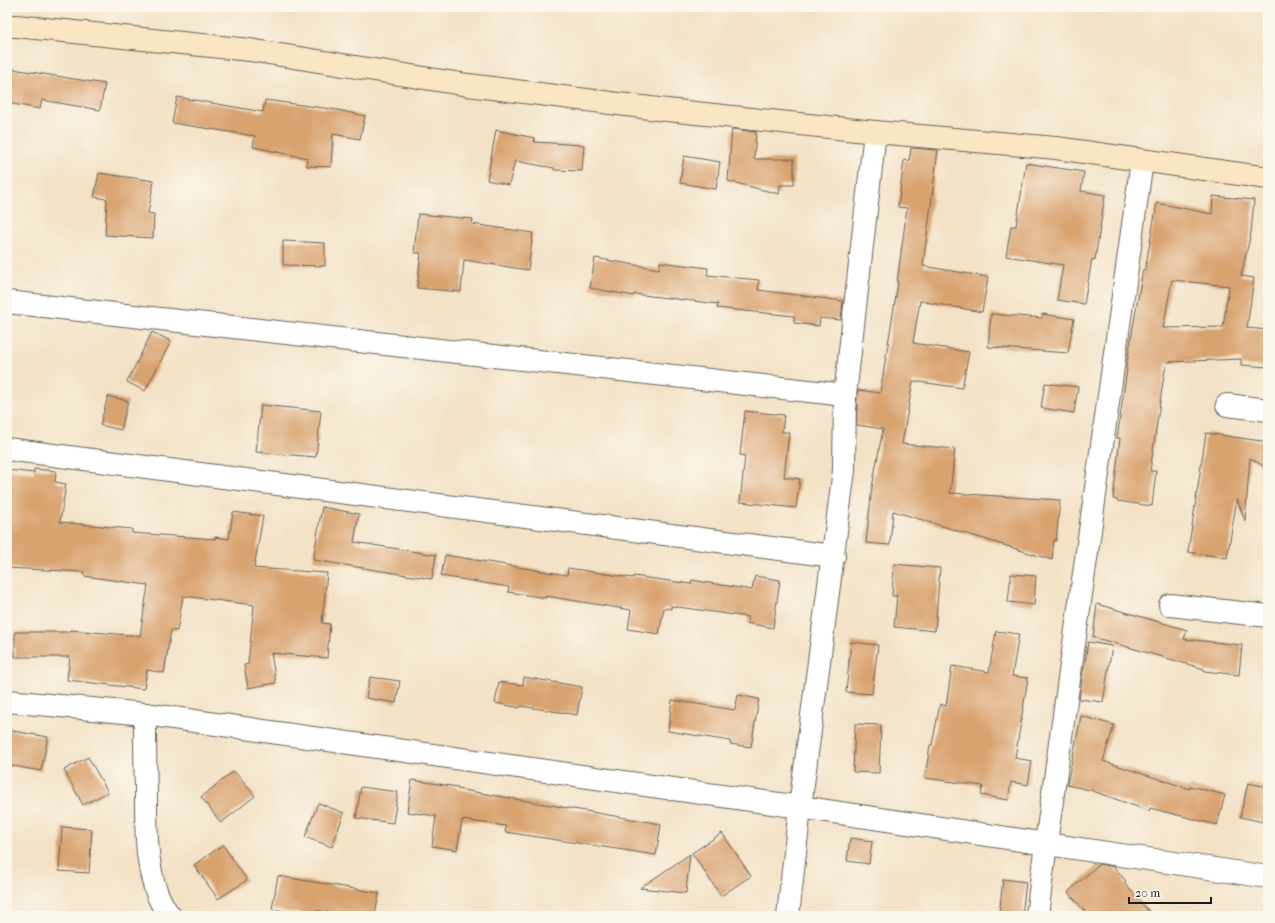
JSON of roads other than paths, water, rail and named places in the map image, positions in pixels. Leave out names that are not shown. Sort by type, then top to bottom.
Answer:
[{"type":"street","points":[[7,26],[250,50],[468,85],[666,110],[875,132],[1056,148],[1268,178]]},
{"type":"street","points":[[788,916],[800,807],[834,556],[844,470],[845,395],[875,132]]},
{"type":"street","points":[[1037,916],[1046,842],[1142,160]]},
{"type":"street","points":[[7,302],[845,395]]},
{"type":"street","points":[[1227,405],[1268,410]]},
{"type":"street","points":[[7,449],[834,556]]},
{"type":"street","points":[[1170,605],[1268,616]]},
{"type":"street","points":[[7,701],[145,714],[1046,842],[1268,877]]},
{"type":"street","points":[[145,714],[146,841],[153,880],[164,909],[170,916]]}]
